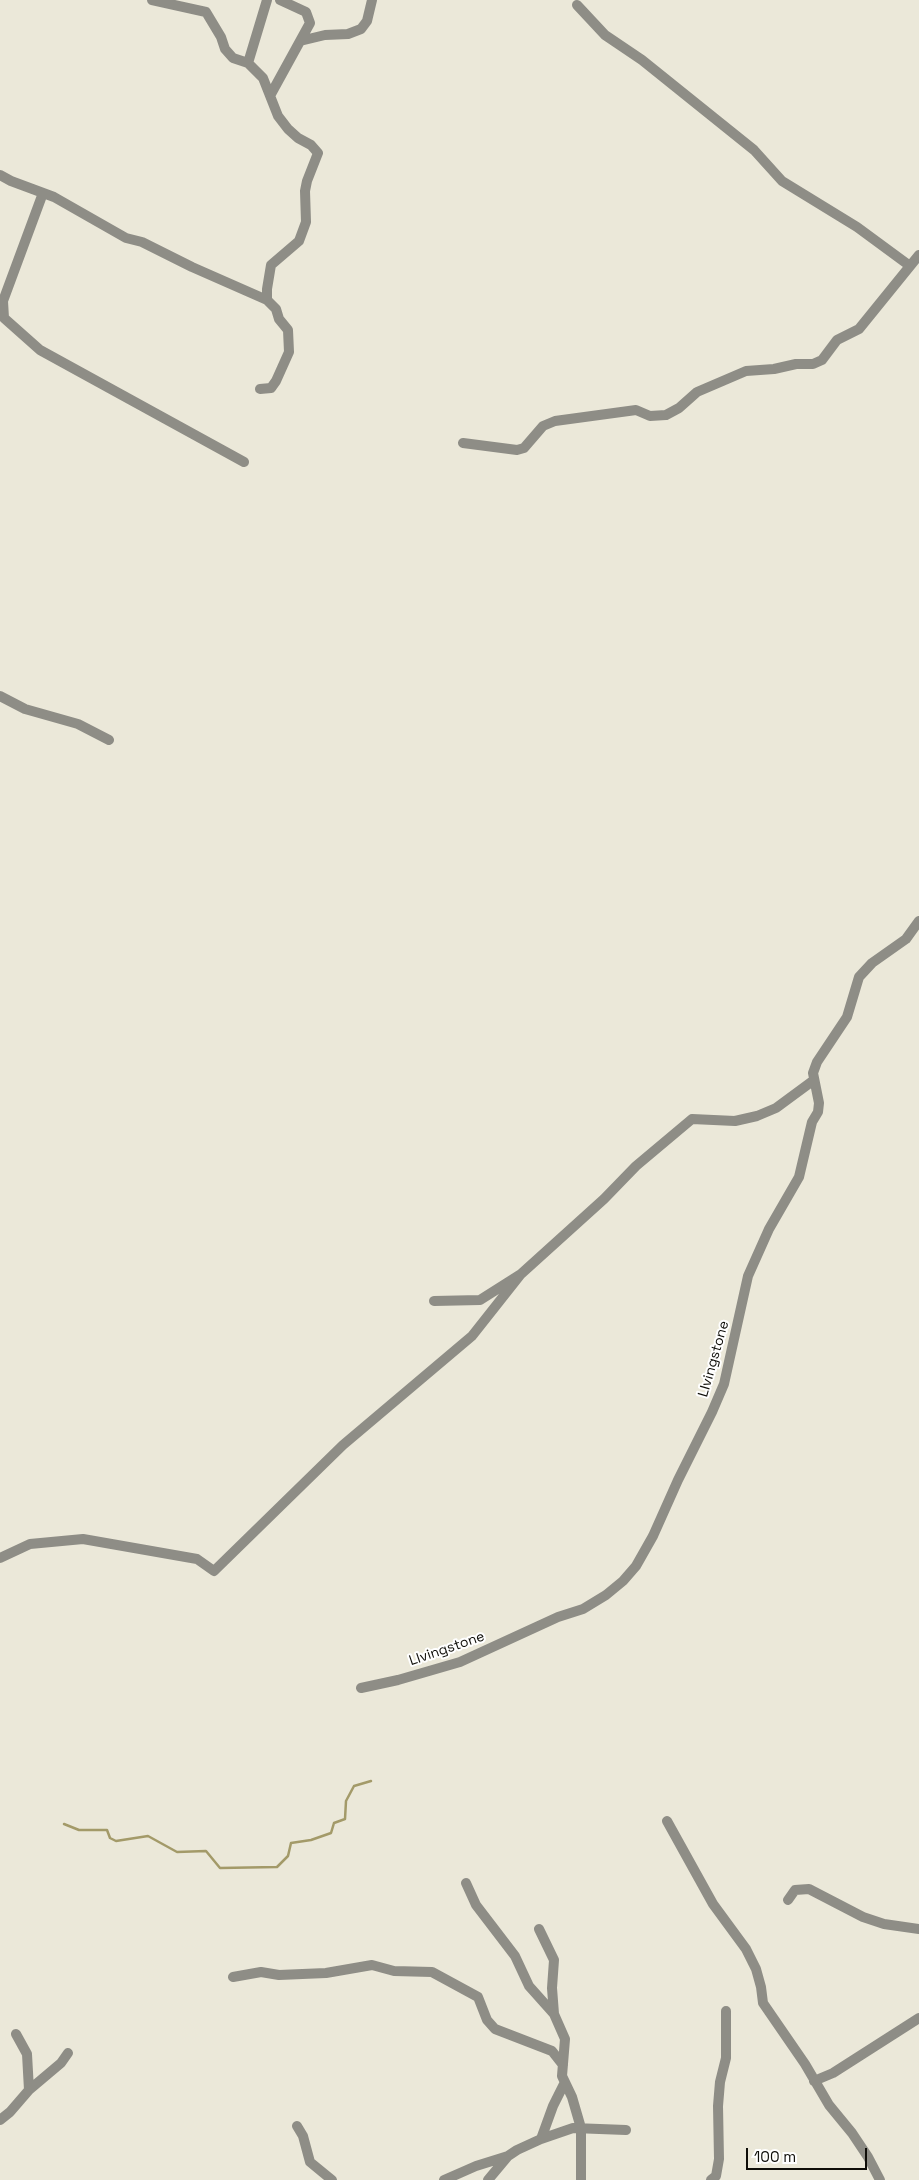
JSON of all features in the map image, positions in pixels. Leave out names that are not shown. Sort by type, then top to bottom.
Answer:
[{"type":"street","points":[[152,0],[206,12],[221,37],[225,49],[233,58],[248,63],[263,78],[271,94],[278,116],[298,138],[311,145],[318,153],[305,191],[306,222],[299,241],[271,265],[266,289],[267,300]]},
{"type":"street","points":[[248,63],[267,0]]},
{"type":"street","points":[[271,94],[310,23],[310,17],[306,12],[280,0]]},
{"type":"street","points":[[300,41],[326,35],[348,34],[361,29],[367,21],[372,0]]},
{"type":"street","points":[[577,5],[605,35],[642,60],[754,150],[782,181],[857,227],[910,266]]},
{"type":"street","points":[[0,175],[54,197],[126,238],[142,242],[192,267],[267,300],[276,309],[279,319],[288,330],[289,352],[276,381],[270,388],[260,389]]},
{"type":"street","points":[[43,192],[3,301],[4,318],[40,350],[244,462]]},
{"type":"street","points":[[463,443],[516,450],[524,448],[543,426],[555,421],[636,410],[650,416],[666,415],[679,408],[697,392],[746,371],[774,369],[796,364],[813,364],[822,360],[837,340],[860,329],[919,254]]},
{"type":"street","points":[[0,696],[25,709],[78,724],[109,740]]},
{"type":"street","name":"LIvingstone","points":[[361,1688],[398,1680],[460,1662],[558,1617],[583,1609],[612,1591],[636,1566],[704,1431],[724,1384],[748,1276],[769,1229],[793,1189],[803,1166],[810,1130],[818,1112],[819,1103],[813,1073],[817,1062],[851,1008],[859,977],[872,963],[906,939],[919,921]]},
{"type":"street","points":[[0,1558],[30,1544],[83,1539],[197,1559],[214,1571],[343,1445],[472,1336],[521,1274],[604,1199],[636,1166],[692,1119],[735,1121],[757,1116],[776,1108],[814,1080]]},
{"type":"street","points":[[434,1301],[480,1300],[521,1274]]},
{"type":"street","points":[[667,1821],[713,1904],[746,1949],[756,1969],[764,2003],[805,2064],[829,2105],[852,2133],[880,2180]]},
{"type":"street","points":[[466,1883],[476,1905],[515,1956],[529,1986],[554,2014],[565,2039],[564,2084],[572,2097],[581,2128],[580,2180]]},
{"type":"street","points":[[788,1900],[795,1890],[809,1889],[862,1917],[884,1924],[919,1930]]},
{"type":"street","points":[[539,1929],[554,1960],[552,1988],[554,2014]]},
{"type":"street","points":[[233,1977],[261,1972],[279,1975],[326,1973],[353,1967],[372,1966],[394,1971],[432,1972],[478,1997],[487,2020],[495,2029],[552,2051],[563,2065]]},
{"type":"street","points":[[711,2180],[716,2176],[719,2159],[718,2106],[720,2082],[726,2058],[726,2011]]},
{"type":"street","points":[[814,2082],[833,2073],[919,2018]]},
{"type":"street","points":[[16,2034],[27,2054],[29,2090]]},
{"type":"street","points":[[0,2120],[10,2112],[29,2090],[61,2063],[68,2053]]},
{"type":"street","points":[[541,2139],[553,2106],[564,2084]]},
{"type":"street","points":[[297,2126],[303,2136],[310,2162],[332,2180]]},
{"type":"street","points":[[488,2180],[508,2156],[516,2150],[541,2139],[573,2128],[626,2130]]},
{"type":"street","points":[[444,2180],[476,2166],[508,2156]]},
{"type":"waterway","points":[[64,1824],[79,1830],[107,1830],[110,1838],[116,1841],[148,1836],[177,1852],[206,1851],[220,1868],[277,1867],[288,1856],[291,1843],[311,1840],[331,1833],[334,1823],[345,1819],[346,1801],[354,1786],[371,1781]]}]
